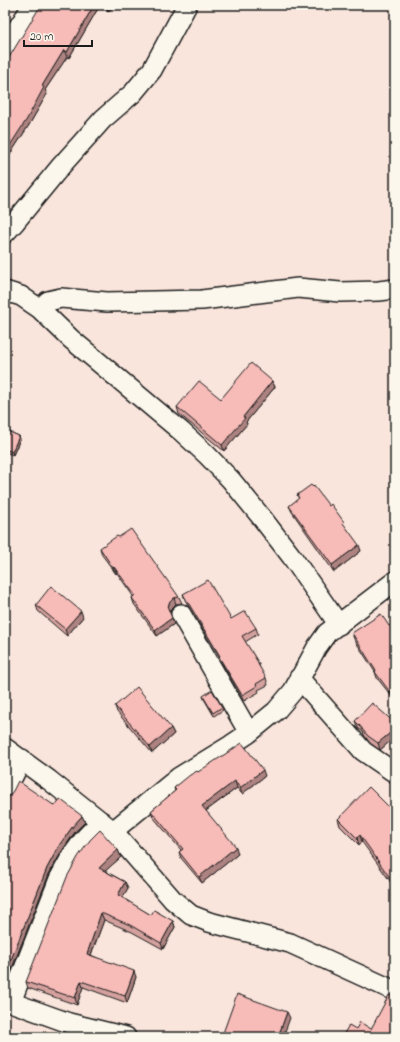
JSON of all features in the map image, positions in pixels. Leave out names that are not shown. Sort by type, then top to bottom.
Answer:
[{"type":"street","points":[[5,47],[33,5]]},
{"type":"street","points":[[5,233],[61,166],[103,119],[133,93],[152,70],[187,5]]},
{"type":"street","points":[[40,308],[48,301],[61,298],[107,302],[202,300],[298,288],[340,292],[395,289]]},
{"type":"street","points":[[5,291],[22,296],[40,308],[71,339],[182,432],[207,455],[262,518],[292,557],[339,625]]},
{"type":"street","points":[[126,1037],[68,1023],[8,1001],[60,879],[71,857],[84,839],[107,826],[179,777],[231,745],[276,711],[293,691],[317,646],[328,634],[395,581]]},
{"type":"street","points":[[181,614],[249,732]]},
{"type":"street","points":[[299,678],[363,751],[395,773]]},
{"type":"street","points":[[5,748],[22,759],[107,826],[173,900],[191,914],[209,922],[290,943],[395,991]]},
{"type":"street","points":[[5,792],[22,759]]},
{"type":"building","points":[[41,5],[94,5],[67,52],[64,50],[42,86],[44,87],[27,119],[5,153],[5,64]]},
{"type":"building","points":[[251,363],[272,381],[243,417],[245,418],[222,445],[177,407],[199,381],[221,399]]},
{"type":"building","points":[[5,430],[19,436],[12,452],[5,449]]},
{"type":"building","points":[[311,485],[313,487],[314,486],[329,506],[331,504],[359,545],[332,565],[289,506],[299,498],[297,495]]},
{"type":"building","points":[[131,529],[179,597],[174,598],[169,603],[168,608],[172,618],[155,630],[132,598],[135,595],[114,567],[113,568],[100,548],[117,536],[119,537]]},
{"type":"building","points":[[208,580],[231,619],[245,611],[256,628],[242,636],[266,678],[256,684],[257,686],[242,695],[183,594]]},
{"type":"building","points":[[51,586],[81,611],[65,629],[36,605]]},
{"type":"building","points":[[381,614],[389,626],[395,624],[395,688],[390,692],[375,672],[376,671],[352,633]]},
{"type":"building","points":[[137,687],[171,728],[150,747],[115,706]]},
{"type":"building","points":[[212,690],[222,707],[213,713],[203,696]]},
{"type":"building","points":[[372,703],[395,723],[395,729],[378,743],[368,736],[355,721]]},
{"type":"building","points":[[242,743],[263,770],[240,788],[235,781],[202,806],[236,847],[199,877],[179,852],[183,849],[151,811],[176,790],[174,788],[190,775],[197,771],[198,772]]},
{"type":"building","points":[[18,781],[55,806],[60,799],[82,816],[60,844],[47,868],[5,975],[5,801],[13,791]]},
{"type":"building","points":[[369,787],[395,813],[395,885],[360,835],[357,838],[338,819]]},
{"type":"building","points":[[100,830],[118,850],[99,868],[125,882],[118,895],[151,915],[154,910],[173,921],[161,943],[130,925],[101,913],[87,954],[134,971],[125,996],[81,981],[75,998],[26,982],[67,877],[78,857],[90,840]]},
{"type":"building","points":[[237,994],[287,1012],[278,1037],[222,1036]]},
{"type":"building","points":[[389,995],[395,995],[395,1037],[342,1037],[349,1025],[356,1029],[360,1022],[371,1029]]}]
